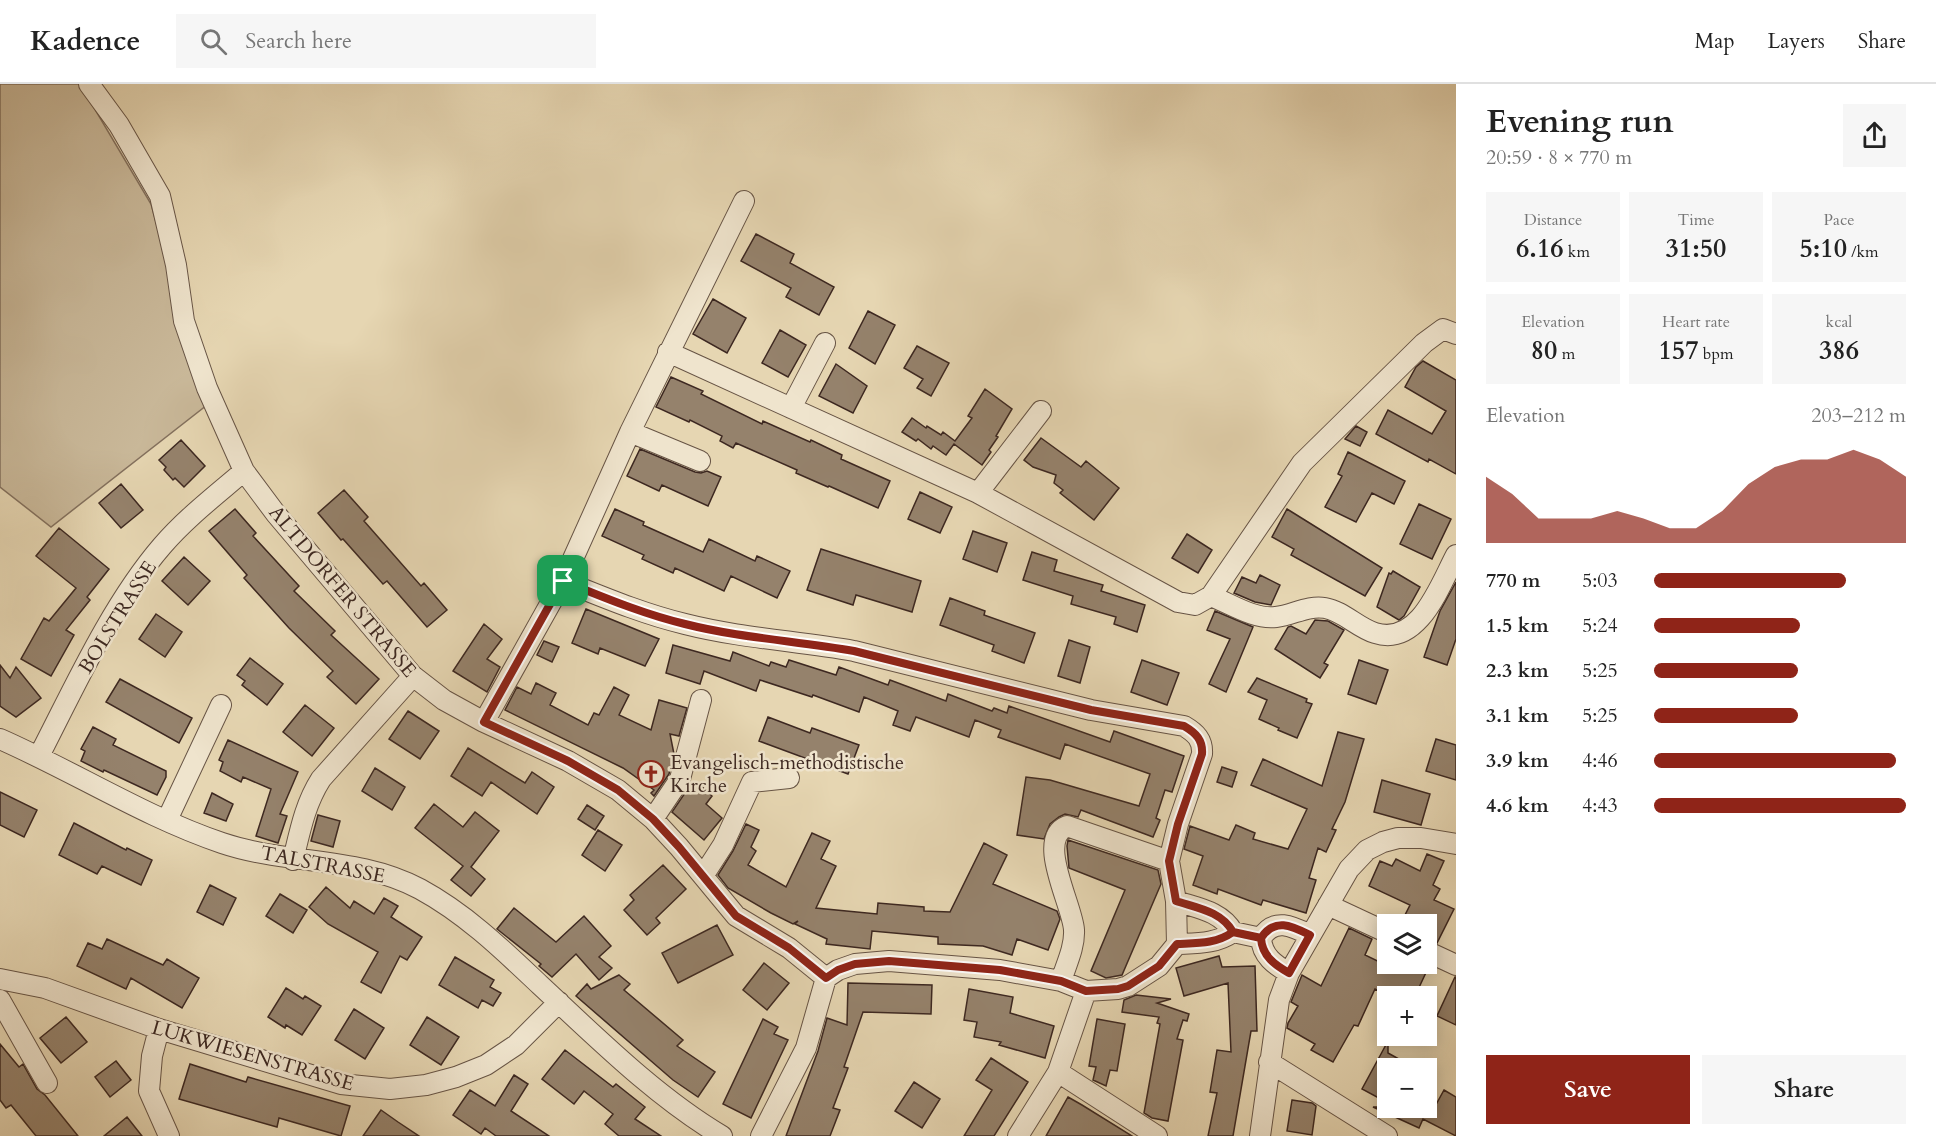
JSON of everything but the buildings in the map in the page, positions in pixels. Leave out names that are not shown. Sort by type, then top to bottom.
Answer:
[{"type":"street","name":"ALTDORFER STRASSE","points":[[89,84],[118,125],[160,196],[176,265],[184,321],[207,388],[244,471],[276,513],[413,676],[444,700],[484,722],[568,761],[618,790],[653,819],[736,916],[789,948],[826,978]]},
{"type":"street","points":[[484,722],[563,581],[668,352],[744,201]]},
{"type":"street","points":[[668,352],[978,493],[1178,602],[1195,605],[1211,596],[1302,463],[1424,343],[1443,329],[1456,334]]},
{"type":"street","points":[[790,408],[825,344]]},
{"type":"street","points":[[978,493],[1041,411]]},
{"type":"street","points":[[630,432],[700,461]]},
{"type":"street","name":"BOLSTRASSE","points":[[39,756],[122,602],[161,547],[188,518],[244,471]]},
{"type":"street","points":[[1211,596],[1261,617],[1276,617],[1311,608],[1327,608],[1374,633],[1393,636],[1408,629],[1424,615],[1456,555]]},
{"type":"street","points":[[563,581],[642,612],[682,624],[854,651],[1091,710],[1184,726],[1195,732],[1203,746],[1178,824],[1169,861],[1176,901],[1177,944],[1159,966],[1128,986],[1086,991],[1061,981],[1000,970],[889,961],[855,964],[838,970],[826,978],[806,1047],[761,1136]]},
{"type":"street","points":[[293,860],[307,805],[321,779],[413,676]]},
{"type":"street","points":[[653,819],[680,779],[701,700]]},
{"type":"street","points":[[167,820],[222,705]]},
{"type":"street","name":"TALSTRASSE","points":[[0,739],[167,820],[223,843],[293,860],[355,866],[387,874],[419,888],[483,931],[660,1092],[722,1136]]},
{"type":"street","points":[[703,876],[723,844],[752,782],[789,778]]},
{"type":"street","points":[[1061,981],[1074,935],[1074,923],[1056,862],[1056,835],[1060,828],[1067,825],[1169,861]]},
{"type":"street","points":[[1260,1136],[1279,1000],[1289,973],[1349,870],[1367,850],[1398,838],[1421,838],[1456,844]]},
{"type":"street","points":[[1176,901],[1221,916],[1233,932]]},
{"type":"street","points":[[1328,905],[1377,928]]},
{"type":"street","points":[[1261,938],[1269,928],[1280,924],[1310,935]]},
{"type":"street","points":[[1177,944],[1211,942],[1233,932],[1261,938]]},
{"type":"street","points":[[1261,938],[1264,952],[1269,959],[1289,973]]},
{"type":"street","points":[[1437,956],[1456,965]]},
{"type":"street","name":"LUKWIESENSTRASSE","points":[[0,979],[45,988],[159,1029],[340,1084],[390,1089],[426,1086],[486,1065],[516,1045],[559,1002]]},
{"type":"street","points":[[1018,1136],[1058,1072],[1086,991]]},
{"type":"street","points":[[0,1000],[47,1083]]},
{"type":"street","points":[[159,1029],[152,1056],[149,1091],[169,1136]]},
{"type":"street","points":[[1269,1062],[1387,1136]]},
{"type":"street","points":[[1058,1072],[1157,1136]]},
{"type":"shaded area","points":[[0,84],[80,84],[151,204],[207,405],[51,527],[0,487]]},
{"type":"place","name":"Evangelisch-methodistische Kirche","points":[[651,774]]},
{"type":"route","points":[[563,581],[484,722],[568,761],[618,790],[653,819],[736,916],[789,948],[826,978],[838,970],[855,964],[889,961],[1000,970],[1061,981],[1086,991],[1118,989],[1128,986],[1159,966],[1177,944],[1219,940],[1233,932],[1261,938],[1269,928],[1280,924],[1310,935],[1289,973],[1269,959],[1264,952],[1261,938],[1233,932],[1221,916],[1176,901],[1169,861],[1178,824],[1203,746],[1195,732],[1184,726],[1091,710],[854,651],[682,624],[642,612],[563,581]]}]
